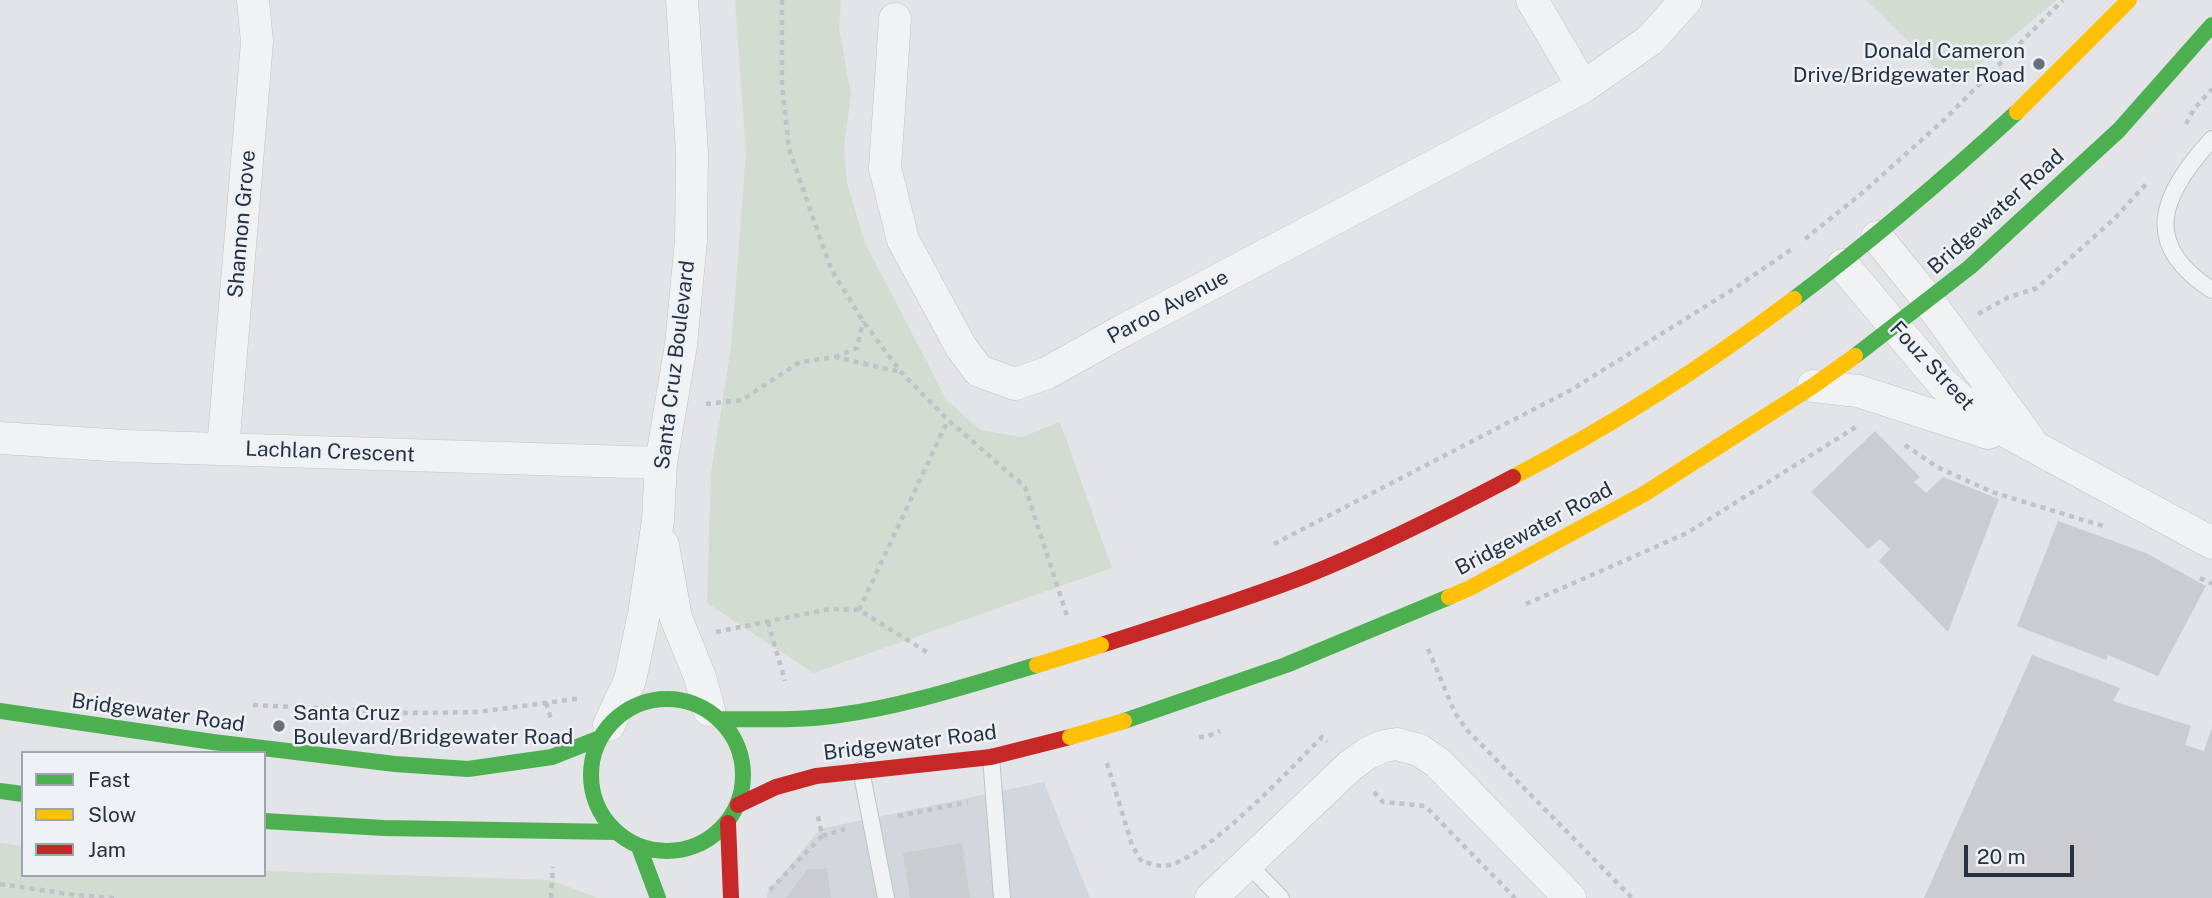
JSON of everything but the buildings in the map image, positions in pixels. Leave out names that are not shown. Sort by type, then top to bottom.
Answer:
[{"type":"street","name":"Shannon Grove","points":[[223,449],[257,42],[253,0]]},
{"type":"street","name":"Santa Cruz Boulevard","points":[[604,732],[630,680],[644,614],[658,520],[661,463],[681,345],[691,240],[692,152],[682,0]]},
{"type":"street","points":[[1532,0],[1583,87]]},
{"type":"street","name":"Paroo Avenue","points":[[890,9],[885,168],[903,240],[961,347],[979,371],[1016,384],[1047,373],[1583,87],[1650,40],[1686,0]]},
{"type":"street","name":"Bridgewater Road","points":[[715,714],[797,720],[854,713],[914,700],[1037,665],[1237,601],[1334,564],[1521,474],[1669,388],[1793,303],[1843,265],[1983,147],[2076,57],[2130,0]]},
{"type":"street","name":"Bridgewater Road","points":[[738,805],[776,787],[816,776],[990,757],[1070,737],[1286,665],[1470,589],[1644,494],[1813,386],[1895,327],[1970,267],[2119,130],[2212,25]]},
{"type":"street","name":"Fouz Street","points":[[1877,237],[1928,300],[2036,449]]},
{"type":"street","name":"Fouz Street","points":[[1843,265],[1943,384],[1981,418],[2212,543]]},
{"type":"street","name":"Fouz Street","points":[[1813,386],[1858,391],[1894,401],[2036,449]]},
{"type":"street","name":"Lachlan Crescent","points":[[0,438],[59,443],[661,463]]},
{"type":"street","name":"Santa Cruz Boulevard","points":[[658,520],[676,618],[715,714]]},
{"type":"street","points":[[656,698],[684,700],[715,714],[734,737],[743,759],[744,783],[738,805],[728,823],[710,839],[688,849],[663,852],[639,847],[615,832],[600,812],[591,788],[591,762],[604,732],[630,708],[656,698]]},
{"type":"street","name":"Bridgewater Road","points":[[0,711],[213,742],[395,764],[468,769],[552,757],[604,732]]},
{"type":"street","points":[[1210,898],[1350,765],[1384,746],[1397,744],[1419,750],[1437,762],[1570,898]]},
{"type":"street","points":[[0,791],[21,794]]},
{"type":"street","points":[[266,821],[384,828],[615,832]]},
{"type":"street","points":[[728,823],[731,898]]},
{"type":"street","points":[[639,847],[658,898]]},
{"type":"lane","points":[[2212,139],[2177,187],[2165,215],[2167,243],[2178,263],[2212,290]]},
{"type":"lane","points":[[990,757],[1002,898]]},
{"type":"lane","points":[[861,770],[886,898]]},
{"type":"lane","points":[[1247,863],[1281,898]]},
{"type":"path","points":[[782,0],[782,85],[789,149],[831,269],[863,321],[901,372],[948,420],[859,610]]},
{"type":"path","points":[[1274,544],[1571,390],[1732,290],[1796,246],[1861,194],[1944,120],[2063,0]]},
{"type":"path","points":[[2183,130],[2194,108],[2212,89]]},
{"type":"path","points":[[1949,330],[2007,298],[2037,288],[2115,218],[2149,181]]},
{"type":"path","points":[[670,398],[699,405],[741,400],[800,362],[835,357],[857,348],[863,321]]},
{"type":"path","points":[[835,357],[901,372]]},
{"type":"path","points":[[1522,606],[1687,533],[1865,421]]},
{"type":"path","points":[[1898,440],[1937,467],[1992,492],[2108,528]]},
{"type":"path","points":[[2189,572],[2212,584]]},
{"type":"path","points":[[684,638],[830,609],[859,610],[935,656]]},
{"type":"path","points":[[1416,654],[1440,643]]},
{"type":"path","points":[[1428,649],[1455,713],[1467,730],[1632,898]]},
{"type":"path","points":[[251,705],[409,713],[478,712],[576,700],[589,695]]},
{"type":"path","points":[[1195,737],[1206,737],[1230,727]]},
{"type":"path","points":[[1350,765],[1383,802],[1425,806],[1516,898]]},
{"type":"path","points":[[888,818],[964,803]]},
{"type":"path","points":[[822,836],[848,828]]},
{"type":"path","points":[[0,884],[114,898]]},
{"type":"shaded area","points":[[735,0],[841,0],[839,29],[851,94],[844,147],[847,183],[865,243],[947,401],[981,430],[1022,437],[1060,422],[1112,568],[813,673],[707,603],[711,473],[731,347],[746,154]]},
{"type":"shaded area","points":[[1866,0],[2057,0],[1953,86]]},
{"type":"shaded area","points":[[1044,782],[1090,898],[767,898],[766,894],[820,829]]},
{"type":"shaded area","points":[[0,843],[21,846],[21,877],[266,877],[266,871],[550,880],[598,898],[0,898]]},
{"type":"traffic: fast","points":[[1855,356],[1970,267],[2119,130],[2212,25]]},
{"type":"traffic: fast","points":[[1794,299],[1851,255],[2017,112]]},
{"type":"traffic: fast","points":[[1124,721],[1286,665],[1449,597]]},
{"type":"traffic: fast","points":[[721,719],[810,718],[864,711],[939,694],[1037,665]]},
{"type":"traffic: fast","points":[[667,699],[696,704],[721,721],[738,746],[743,775],[738,804],[721,829],[696,846],[667,851],[638,846],[613,829],[596,804],[591,775],[596,746],[613,721],[638,704],[667,699]]},
{"type":"traffic: fast","points":[[0,711],[213,742],[395,764],[468,769],[552,757],[600,738]]},
{"type":"traffic: fast","points":[[0,791],[21,794]]},
{"type":"traffic: fast","points":[[266,821],[384,828],[615,832]]},
{"type":"traffic: fast","points":[[639,847],[658,898]]},
{"type":"traffic: slow","points":[[2017,112],[2129,0]]},
{"type":"traffic: slow","points":[[1513,477],[1657,394],[1794,299]]},
{"type":"traffic: slow","points":[[1449,597],[1644,494],[1813,386],[1855,356]]},
{"type":"traffic: slow","points":[[1037,665],[1101,645]]},
{"type":"traffic: slow","points":[[1070,737],[1124,721]]},
{"type":"traffic: jam","points":[[1101,645],[1254,595],[1332,565],[1410,530],[1513,477]]},
{"type":"traffic: jam","points":[[738,805],[776,787],[816,776],[991,757],[1070,737]]},
{"type":"traffic: jam","points":[[728,823],[731,898]]},
{"type":"place","name":"Donald Cameron Drive/Bridgewater Road","points":[[2039,64]]},
{"type":"place","name":"Santa Cruz Boulevard/Bridgewater Road","points":[[279,726]]}]
